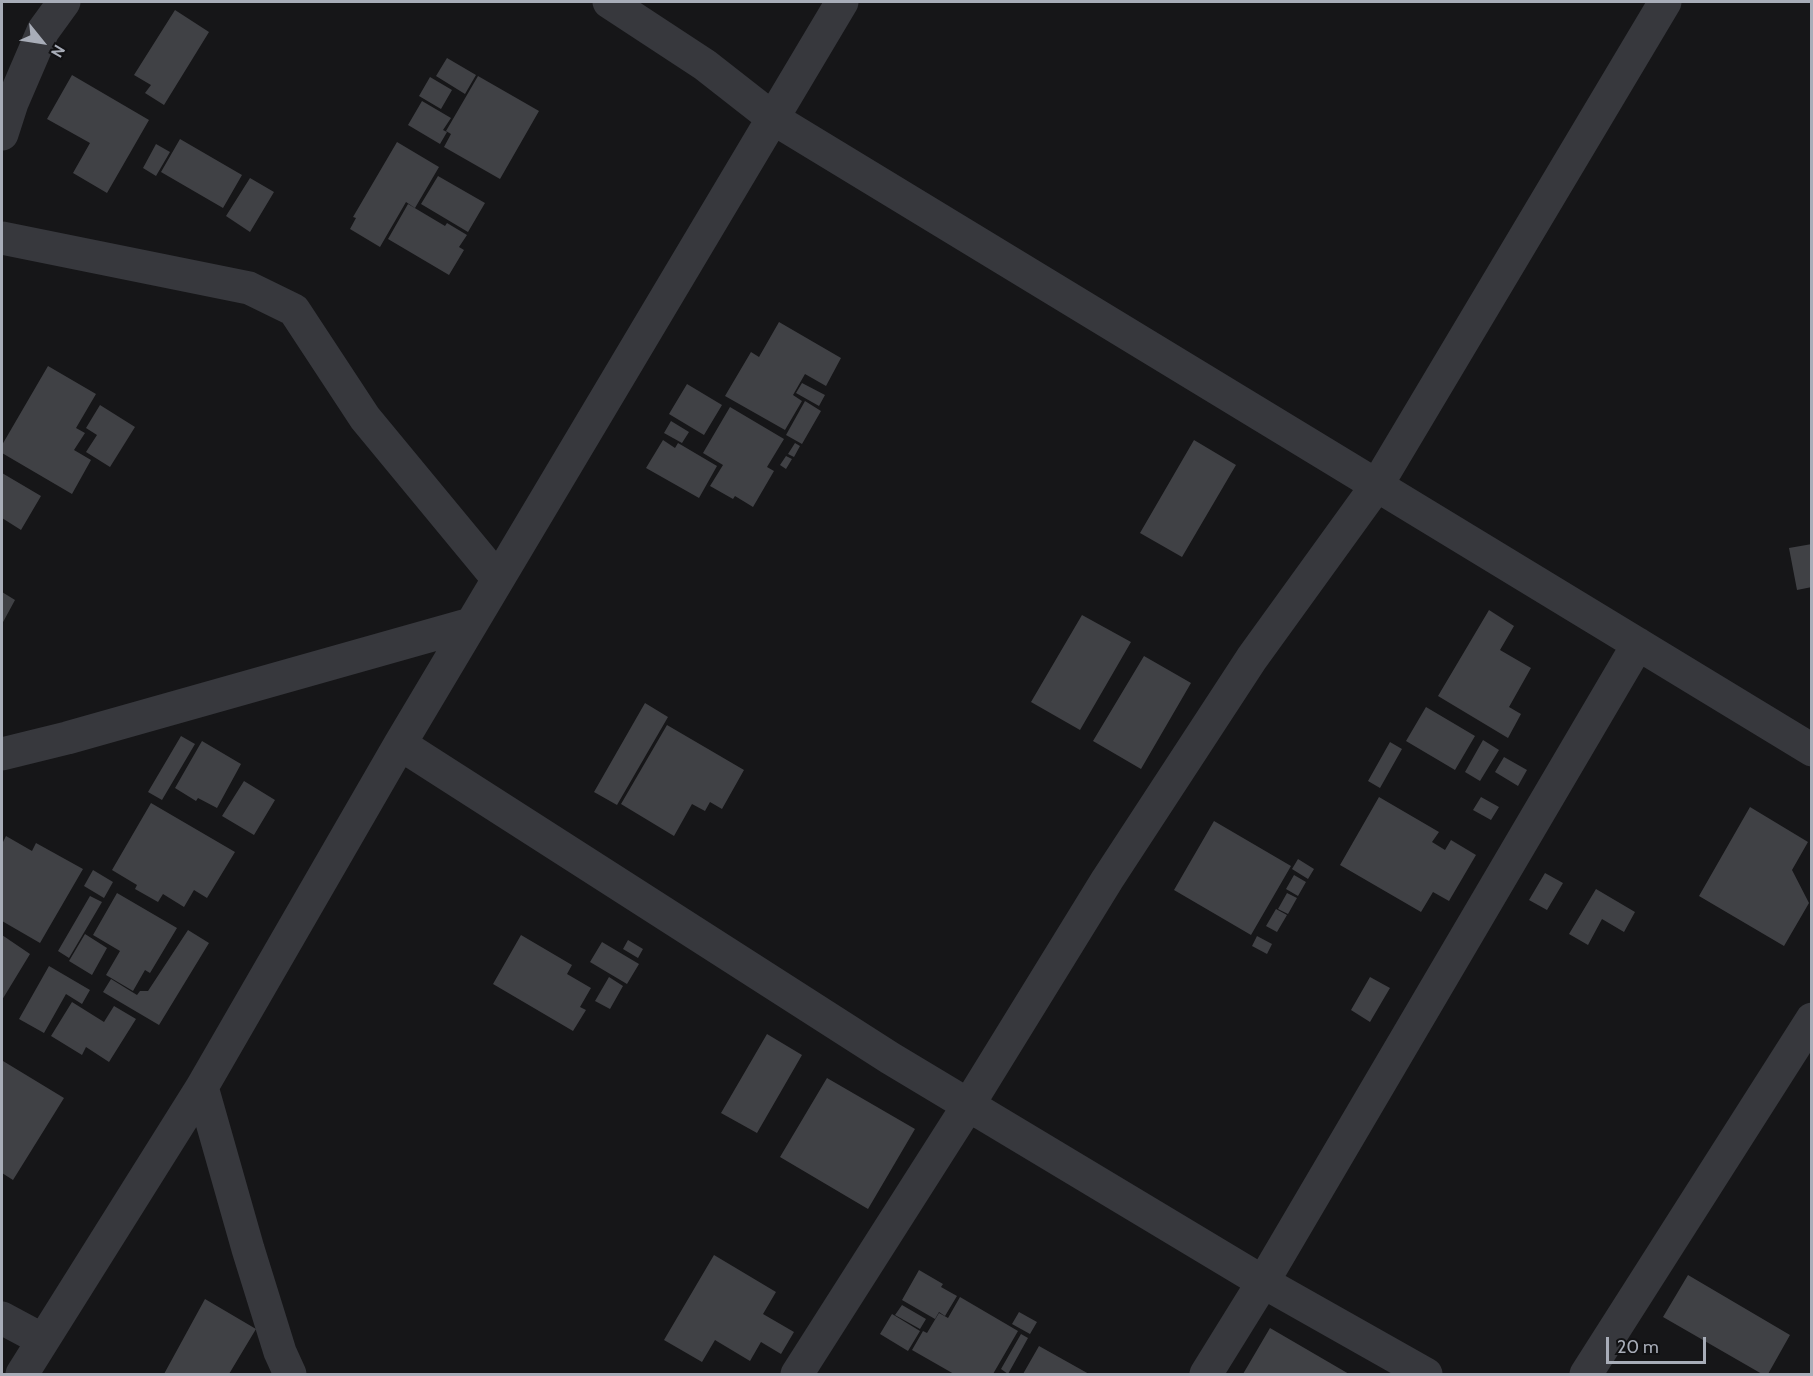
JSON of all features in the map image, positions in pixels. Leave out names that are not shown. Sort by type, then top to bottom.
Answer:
[{"type":"street","points":[[2,134],[12,103],[43,32],[64,2]]},
{"type":"street","points":[[609,2],[705,65],[774,119],[1812,750]]},
{"type":"street","points":[[22,1374],[202,1087],[400,744],[842,2]]},
{"type":"street","points":[[797,1374],[969,1104],[1107,880],[1252,658],[1377,485],[1665,2]]},
{"type":"street","points":[[2,238],[249,288],[294,310],[365,418],[498,579]]},
{"type":"street","points":[[2,754],[67,738],[471,624]]},
{"type":"street","points":[[1206,1374],[1263,1282],[1638,644]]},
{"type":"street","points":[[400,744],[880,1052],[1263,1282],[1426,1374]]},
{"type":"street","points":[[1586,1374],[1812,1019]]},
{"type":"street","points":[[202,1087],[248,1249],[280,1352],[290,1374]]},
{"type":"street","points":[[2,1318],[43,1340]]},
{"type":"building","points":[[175,10],[209,32],[164,105],[145,93],[151,85],[134,75]]},
{"type":"building","points":[[447,58],[476,75],[465,94],[436,76]]},
{"type":"building","points":[[72,75],[149,120],[107,193],[73,173],[90,143],[47,119]]},
{"type":"building","points":[[478,76],[539,111],[500,179],[444,147],[451,134],[446,131]]},
{"type":"building","points":[[430,77],[452,90],[441,109],[419,96]]},
{"type":"building","points":[[422,101],[451,118],[443,130],[447,132],[440,144],[408,125]]},
{"type":"building","points":[[180,139],[242,175],[223,208],[161,172]]},
{"type":"building","points":[[397,142],[439,167],[415,208],[406,202],[380,247],[350,229],[356,218],[353,217]]},
{"type":"building","points":[[156,144],[170,152],[156,176],[143,168]]},
{"type":"building","points":[[438,176],[485,203],[468,232],[421,204]]},
{"type":"building","points":[[250,178],[274,192],[250,232],[226,216]]},
{"type":"building","points":[[408,204],[445,226],[447,223],[467,235],[459,247],[464,250],[449,275],[388,239]]},
{"type":"building","points":[[779,322],[841,358],[826,386],[805,374],[793,395],[802,401],[785,430],[725,396],[751,352],[759,357]]},
{"type":"building","points":[[48,366],[96,394],[76,428],[85,433],[74,450],[91,460],[72,494],[2,453],[2,445]]},
{"type":"building","points":[[802,383],[825,395],[819,406],[796,393]]},
{"type":"building","points":[[687,384],[722,405],[704,435],[669,414]]},
{"type":"building","points":[[805,401],[821,411],[802,444],[786,435]]},
{"type":"building","points":[[100,405],[135,427],[110,467],[86,452],[97,435],[86,428]]},
{"type":"building","points":[[730,407],[784,439],[767,467],[774,471],[753,507],[735,496],[733,499],[710,486],[723,465],[703,453]]},
{"type":"building","points":[[671,421],[689,432],[682,443],[664,433]]},
{"type":"building","points":[[663,440],[675,448],[678,443],[717,466],[699,498],[646,468]]},
{"type":"building","points":[[1194,440],[1236,465],[1182,557],[1140,533]]},
{"type":"building","points":[[795,443],[800,446],[794,457],[788,454]]},
{"type":"building","points":[[786,456],[792,459],[786,469],[780,465]]},
{"type":"building","points":[[2,473],[41,496],[21,530],[2,518]]},
{"type":"building","points":[[1812,544],[1812,587],[1797,590],[1789,548]]},
{"type":"building","points":[[2,592],[15,600],[2,624]]},
{"type":"building","points":[[1489,610],[1514,626],[1500,650],[1531,668],[1509,707],[1521,714],[1508,738],[1438,696]]},
{"type":"building","points":[[1082,615],[1131,642],[1080,730],[1031,702]]},
{"type":"building","points":[[1144,656],[1191,683],[1141,769],[1093,741]]},
{"type":"building","points":[[645,703],[668,717],[617,805],[594,792]]},
{"type":"building","points":[[1426,707],[1475,736],[1455,770],[1406,741]]},
{"type":"building","points":[[667,725],[744,770],[722,809],[710,802],[705,811],[692,804],[674,836],[621,804]]},
{"type":"building","points":[[181,736],[195,744],[162,800],[148,792]]},
{"type":"building","points":[[1483,740],[1499,750],[1480,781],[1465,772]]},
{"type":"building","points":[[202,741],[241,764],[217,808],[198,798],[196,801],[175,788]]},
{"type":"building","points":[[1390,742],[1402,749],[1380,788],[1368,781]]},
{"type":"building","points":[[1504,757],[1527,770],[1518,786],[1495,772]]},
{"type":"building","points":[[244,781],[275,800],[254,835],[222,816]]},
{"type":"building","points":[[1379,797],[1439,832],[1432,842],[1445,850],[1451,840],[1476,855],[1449,901],[1433,892],[1421,912],[1340,865]]},
{"type":"building","points":[[1481,797],[1499,807],[1491,820],[1473,810]]},
{"type":"building","points":[[151,803],[235,852],[207,898],[194,890],[184,907],[163,894],[158,902],[135,889],[137,885],[112,870]]},
{"type":"building","points":[[1750,807],[1808,842],[1792,870],[1809,903],[1784,946],[1699,896]]},
{"type":"building","points":[[1214,821],[1291,866],[1251,935],[1174,890]]},
{"type":"building","points":[[6,836],[32,851],[36,843],[83,869],[40,943],[2,921],[2,844]]},
{"type":"building","points":[[1298,859],[1314,869],[1308,879],[1292,869]]},
{"type":"building","points":[[93,870],[113,882],[104,898],[84,886]]},
{"type":"building","points":[[1545,873],[1563,883],[1547,910],[1529,900]]},
{"type":"building","points":[[1294,875],[1306,882],[1298,896],[1286,889]]},
{"type":"building","points":[[1596,889],[1635,912],[1624,932],[1602,919],[1588,945],[1569,934]]},
{"type":"building","points":[[117,893],[177,928],[150,973],[145,970],[133,991],[106,975],[120,951],[93,935]]},
{"type":"building","points":[[1287,893],[1297,898],[1288,914],[1278,909]]},
{"type":"building","points":[[90,896],[102,902],[69,958],[58,951]]},
{"type":"building","points":[[1276,909],[1287,915],[1277,932],[1266,926]]},
{"type":"building","points":[[188,930],[209,943],[159,1025],[103,992],[111,979],[137,995],[140,991],[148,991]]},
{"type":"building","points":[[85,934],[107,948],[92,975],[69,961]]},
{"type":"building","points":[[2,935],[30,954],[2,1000]]},
{"type":"building","points":[[521,935],[572,965],[567,974],[591,988],[580,1007],[586,1010],[573,1031],[493,984]]},
{"type":"building","points":[[1257,936],[1272,944],[1267,954],[1252,946]]},
{"type":"building","points":[[628,940],[643,949],[638,958],[623,949]]},
{"type":"building","points":[[602,942],[639,964],[627,984],[590,962]]},
{"type":"building","points":[[49,966],[90,990],[82,1004],[66,994],[44,1033],[19,1019]]},
{"type":"building","points":[[609,977],[623,986],[610,1009],[595,1001]]},
{"type":"building","points":[[1370,977],[1390,988],[1370,1022],[1351,1010]]},
{"type":"building","points":[[72,1002],[104,1022],[114,1006],[136,1019],[109,1062],[86,1047],[82,1055],[51,1036]]},
{"type":"building","points":[[767,1034],[802,1055],[757,1133],[721,1113]]},
{"type":"building","points":[[3,1061],[64,1098],[13,1180],[2,1173]]},
{"type":"building","points":[[827,1078],[915,1129],[868,1209],[780,1157]]},
{"type":"building","points":[[714,1255],[776,1292],[763,1314],[794,1332],[781,1354],[761,1342],[750,1361],[715,1340],[702,1362],[664,1340]]},
{"type":"building","points":[[919,1270],[943,1284],[941,1287],[957,1296],[945,1316],[939,1312],[935,1319],[902,1300]]},
{"type":"building","points":[[1688,1275],[1790,1335],[1768,1374],[1762,1374],[1663,1317]]},
{"type":"building","points":[[960,1297],[1018,1331],[993,1374],[954,1374],[912,1350],[923,1331],[927,1333],[939,1313],[948,1318]]},
{"type":"building","points":[[205,1299],[256,1329],[229,1374],[164,1374]]},
{"type":"building","points":[[902,1305],[926,1319],[920,1329],[895,1315]]},
{"type":"building","points":[[1019,1312],[1037,1322],[1030,1334],[1012,1324]]},
{"type":"building","points":[[892,1314],[920,1331],[908,1351],[880,1334]]},
{"type":"building","points":[[1270,1328],[1349,1374],[1243,1374]]},
{"type":"building","points":[[1021,1334],[1028,1338],[1008,1374],[1001,1369]]},
{"type":"building","points":[[1039,1346],[1089,1374],[1023,1374]]}]
